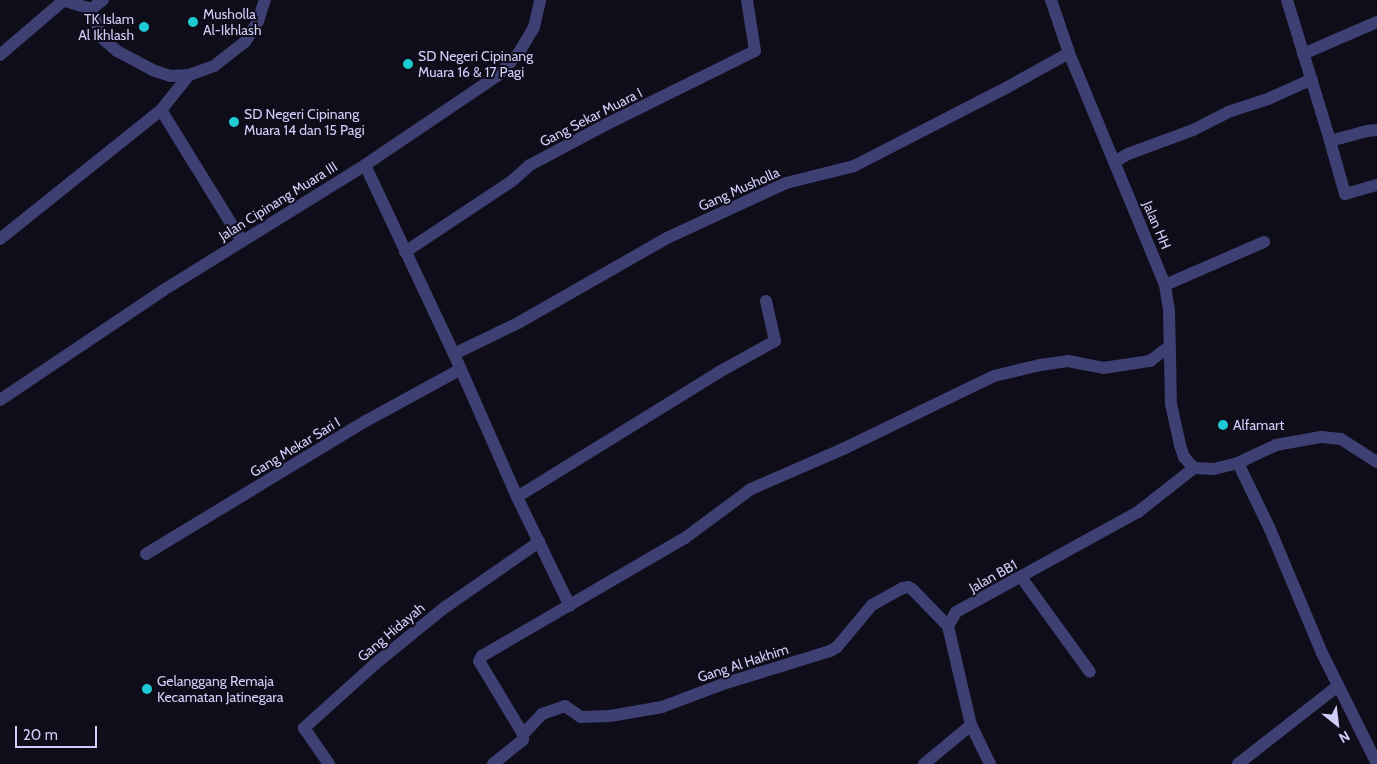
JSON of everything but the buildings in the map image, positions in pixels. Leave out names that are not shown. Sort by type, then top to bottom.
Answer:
[{"type":"street","points":[[0,54],[63,0],[90,9],[102,38],[117,51],[152,70],[170,76],[189,75],[214,66],[245,42],[258,21],[265,0]]},
{"type":"street","points":[[90,9],[103,0]]},
{"type":"street","name":"Jalan Cipinang Muara III","points":[[0,400],[162,291],[365,165],[497,76],[518,54],[534,27],[540,0]]},
{"type":"street","name":"Gang Sekar Muara I","points":[[405,252],[512,181],[530,166],[607,124],[755,51],[747,0]]},
{"type":"street","name":"Jalan HH","points":[[1051,0],[1070,52],[1165,285],[1169,310],[1171,404],[1184,457],[1194,468]]},
{"type":"street","points":[[1287,0],[1345,194],[1377,185]]},
{"type":"street","points":[[1303,54],[1377,22]]},
{"type":"street","name":"Gang Musholla","points":[[454,354],[518,322],[667,238],[786,183],[854,166],[1006,88],[1070,52]]},
{"type":"street","points":[[0,240],[161,110],[189,75]]},
{"type":"street","points":[[1114,162],[1128,154],[1193,130],[1228,112],[1268,99],[1312,80]]},
{"type":"street","points":[[161,110],[242,241]]},
{"type":"street","points":[[1330,141],[1377,130]]},
{"type":"street","points":[[365,165],[461,368],[517,497],[570,606]]},
{"type":"street","points":[[1165,285],[1264,242]]},
{"type":"street","points":[[517,497],[719,372],[776,341],[766,300]]},
{"type":"street","points":[[493,764],[523,740],[523,734],[479,661],[482,656],[685,538],[751,489],[843,448],[994,376],[1040,365],[1068,361],[1103,368],[1150,361],[1170,346]]},
{"type":"street","name":"Gang Mekar Sari I","points":[[146,554],[366,421],[461,368]]},
{"type":"street","points":[[1194,468],[1214,469],[1238,462],[1276,445],[1321,437],[1341,439],[1377,462]]},
{"type":"street","points":[[1238,462],[1269,527],[1320,648],[1377,764]]},
{"type":"street","name":"Jalan BB1","points":[[948,626],[956,612],[1138,512],[1194,468]]},
{"type":"street","name":"Gang Hidayah","points":[[329,764],[304,728],[375,664],[444,608],[539,542]]},
{"type":"street","points":[[1021,577],[1090,672]]},
{"type":"street","name":"Gang Al Hakhim","points":[[523,734],[542,714],[565,706],[581,718],[610,716],[662,707],[723,684],[830,651],[837,647],[872,605],[903,588],[908,587],[912,590],[948,626]]},
{"type":"street","points":[[948,626],[971,725],[990,764]]},
{"type":"street","points":[[1238,764],[1338,686]]},
{"type":"street","points":[[924,764],[971,725]]},
{"type":"place","name":"Musholla Al-Ikhlash","points":[[193,22]]},
{"type":"place","name":"TK Islam Al Ikhlash","points":[[144,27]]},
{"type":"place","name":"SD Negeri Cipinang Muara 16 & 17 Pagi","points":[[408,64]]},
{"type":"place","name":"SD Negeri Cipinang Muara 14 dan 15 Pagi","points":[[234,122]]},
{"type":"place","name":"Alfamart","points":[[1223,425]]},
{"type":"place","name":"Gelanggang Remaja Kecamatan Jatinegara","points":[[147,689]]}]
